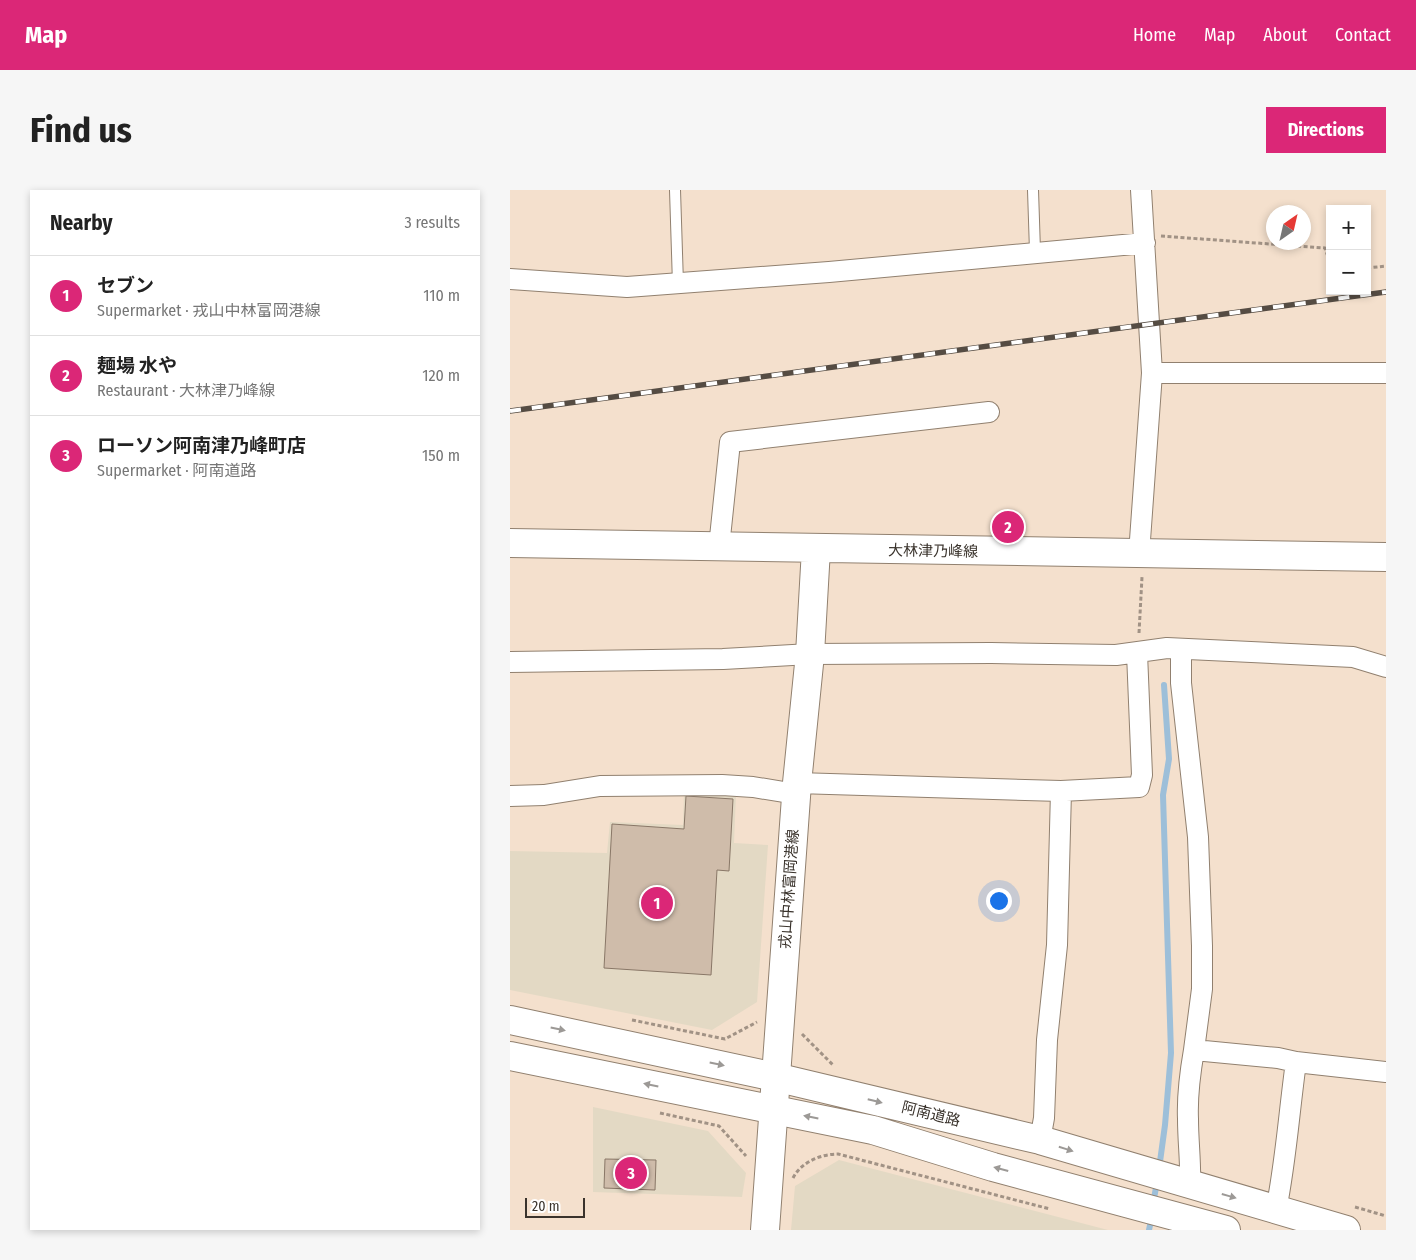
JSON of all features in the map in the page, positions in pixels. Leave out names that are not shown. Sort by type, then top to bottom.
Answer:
[{"type":"main road","name":"大林津乃峰線","points":[[510,544],[816,549],[1141,561],[1386,558]]},
{"type":"main road","name":"戎山中林富岡港線","points":[[765,1230],[796,789],[810,654],[816,549]]},
{"type":"main road","name":"阿南道路","points":[[510,1020],[775,1077],[1040,1140],[1346,1230]]},
{"type":"main road","name":"阿南道路","points":[[510,1056],[873,1130],[993,1167],[1226,1230]]},
{"type":"street","points":[[1140,190],[1145,239],[1152,373],[1141,561]]},
{"type":"street","points":[[510,279],[627,288],[848,271],[1145,239]]},
{"type":"street","points":[[1152,373],[1386,373]]},
{"type":"street","points":[[719,548],[730,442],[989,412]]},
{"type":"street","points":[[510,662],[723,659],[810,654],[991,653],[1116,655],[1137,653],[1155,648],[1353,656],[1386,667]]},
{"type":"street","points":[[1181,649],[1181,684],[1198,837],[1202,989],[1188,1119],[1191,1153],[1186,1184]]},
{"type":"street","points":[[510,796],[544,795],[600,786],[712,785],[796,789],[1061,791],[1139,787],[1142,775],[1137,653]]},
{"type":"street","points":[[1040,1140],[1044,1118],[1047,1040],[1057,945],[1061,791]]},
{"type":"street","points":[[1194,1050],[1278,1058],[1296,1062],[1386,1072]]},
{"type":"street","points":[[1276,1210],[1286,1158],[1286,1128],[1296,1062]]},
{"type":"lane","points":[[675,190],[678,284]]},
{"type":"lane","points":[[1033,190],[1035,251]]},
{"type":"path","points":[[1145,239],[1325,248],[1326,251]]},
{"type":"path","points":[[1371,268],[1386,266]]},
{"type":"path","points":[[1137,653],[1141,561]]},
{"type":"path","points":[[624,1018],[725,1039],[758,1021]]},
{"type":"path","points":[[800,1032],[832,1064]]},
{"type":"path","points":[[651,1111],[719,1126],[750,1159]]},
{"type":"path","points":[[792,1180],[796,1172],[823,1154],[838,1154],[1060,1212]]},
{"type":"shaded area","points":[[684,793],[736,795],[734,843],[768,845],[757,1002],[712,1030],[510,990],[510,851],[607,853],[610,822],[683,825]]},
{"type":"shaded area","points":[[593,1107],[708,1131],[746,1173],[742,1197],[593,1192]]},
{"type":"shaded area","points":[[839,1160],[1108,1230],[791,1230],[795,1186]]},
{"type":"building","points":[[686,796],[733,799],[729,871],[717,870],[711,975],[604,968],[612,824],[684,829]]},
{"type":"building","points":[[605,1159],[656,1160],[655,1190],[604,1188]]},
{"type":"waterway","points":[[1159,1169],[1171,1053],[1163,795],[1169,759],[1164,685]]},
{"type":"waterway","points":[[1153,1204],[1157,1182]]},
{"type":"waterway","points":[[1149,1230],[1152,1216]]},
{"type":"railway","points":[[510,411],[1386,292]]},
{"type":"place","name":"麺場 水や","points":[[1008,527]]},
{"type":"place","name":"セブン","points":[[657,903]]},
{"type":"place","name":"ローソン阿南津乃峰町店","points":[[631,1173]]}]
